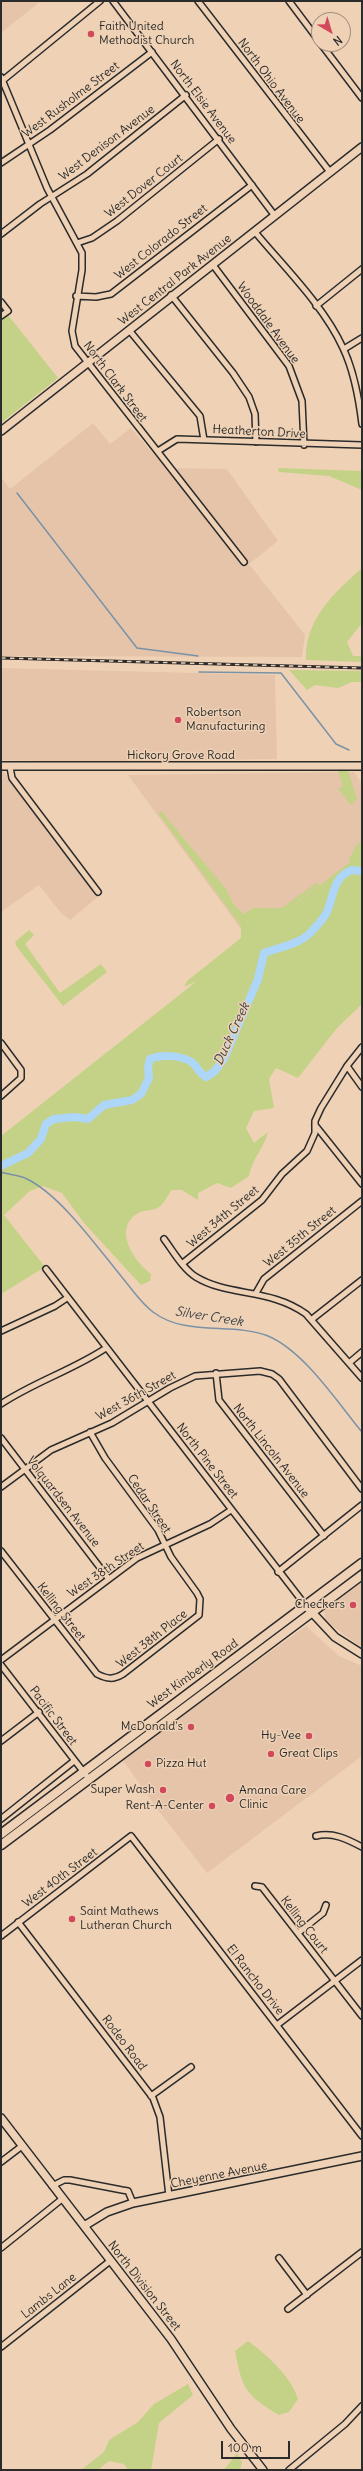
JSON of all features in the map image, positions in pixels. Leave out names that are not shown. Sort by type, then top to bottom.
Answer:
[{"type":"main road","name":"West Kimberly Road","points":[[1,1845],[308,1610],[362,1563]]},
{"type":"main road","name":"West Kimberly Road","points":[[1,1834],[83,1772],[308,1610],[362,1575]]},
{"type":"street","points":[[2,79],[100,1]]},
{"type":"street","name":"North Elsie Avenue","points":[[114,1],[219,139],[274,216]]},
{"type":"street","name":"North Ohio Avenue","points":[[198,1],[330,172]]},
{"type":"street","points":[[289,1],[311,30]]},
{"type":"street","name":"West Rusholme Street","points":[[1,163],[29,144],[152,52]]},
{"type":"street","points":[[327,52],[362,98]]},
{"type":"street","name":"North Clark Street","points":[[2,79],[51,196],[77,243],[82,261],[72,331],[75,346],[244,562]]},
{"type":"street","name":"West Denison Avenue","points":[[1,234],[51,196],[87,174],[186,95]]},
{"type":"street","name":"West Dover Court","points":[[77,243],[92,238],[117,220],[219,139]]},
{"type":"street","name":"West Central Park Avenue","points":[[1,431],[362,147]]},
{"type":"street","name":"West Colorado Street","points":[[76,296],[96,297],[111,294],[252,185]]},
{"type":"street","points":[[254,232],[316,306],[344,349],[360,397],[362,424]]},
{"type":"street","name":"Wooddale Avenue","points":[[213,265],[289,366],[302,401],[304,445]]},
{"type":"street","points":[[316,306],[362,269]]},
{"type":"street","points":[[172,295],[233,373],[249,397],[255,414],[256,442]]},
{"type":"street","points":[[1,302],[8,311],[1,316]]},
{"type":"street","points":[[130,330],[200,416],[204,440]]},
{"type":"street","points":[[344,349],[362,338]]},
{"type":"street","name":"Heatherton Drive","points":[[158,451],[177,440],[304,445],[362,445]]},
{"type":"street","name":"Hickory Grove Road","points":[[1,766],[10,768],[362,766]]},
{"type":"street","points":[[10,768],[12,778],[98,892]]},
{"type":"street","points":[[1,1043],[21,1070],[21,1078],[1,1096]]},
{"type":"street","name":"West 34th Street","points":[[183,1263],[262,1200],[282,1174],[307,1151],[315,1133],[315,1125],[321,1108],[347,1066],[362,1047]]},
{"type":"street","points":[[347,1066],[362,1087]]},
{"type":"street","points":[[315,1125],[362,1184]]},
{"type":"street","name":"West 35th Street","points":[[256,1293],[264,1279],[362,1201]]},
{"type":"street","points":[[164,1240],[195,1276],[208,1282],[284,1301],[297,1308],[311,1320],[362,1378]]},
{"type":"street","name":"North Pine Street","points":[[46,1269],[308,1610],[335,1638],[362,1654]]},
{"type":"street","points":[[311,1320],[362,1280]]},
{"type":"street","points":[[1,1331],[55,1306],[67,1298]]},
{"type":"street","points":[[1,1404],[20,1392],[87,1361],[106,1348]]},
{"type":"street","points":[[349,1363],[362,1352]]},
{"type":"street","name":"West 36th Street","points":[[1,1487],[51,1450],[112,1423],[195,1376],[216,1373],[260,1371],[272,1374],[279,1379],[362,1489]]},
{"type":"street","name":"North Lincoln Avenue","points":[[216,1373],[219,1400],[324,1536]]},
{"type":"street","name":"Cedar Street","points":[[90,1432],[105,1458],[158,1530],[177,1567],[197,1593],[200,1608]]},
{"type":"street","name":"Volquardsen Avenue","points":[[1,1438],[108,1578]]},
{"type":"street","points":[[278,1572],[362,1505]]},
{"type":"street","name":"West 38th Street","points":[[1,1660],[108,1578],[137,1558],[164,1544],[210,1524],[231,1510]]},
{"type":"street","name":"Kelling Street","points":[[1,1551],[53,1620],[97,1674],[110,1678]]},
{"type":"street","name":"West 38th Place","points":[[110,1678],[123,1674],[195,1619],[200,1608]]},
{"type":"street","name":"Pacific Street","points":[[1,1665],[39,1712],[74,1761],[89,1779]]},
{"type":"street","points":[[1,1741],[39,1712]]},
{"type":"street","points":[[1,1819],[74,1761]]},
{"type":"street","points":[[316,1836],[326,1834],[348,1839],[362,1847]]},
{"type":"street","name":"West 40th Street","points":[[1,1936],[131,1836]]},
{"type":"street","name":"El Rancho Drive","points":[[131,1836],[362,2136]]},
{"type":"street","name":"Kelling Court","points":[[255,1886],[262,1887],[335,1980]]},
{"type":"street","points":[[298,1933],[323,1913],[326,1904]]},
{"type":"street","name":"Rodeo Road","points":[[18,1922],[151,2096],[160,2117],[168,2196]]},
{"type":"street","points":[[277,2025],[362,1960]]},
{"type":"street","points":[[335,1980],[362,2016]]},
{"type":"street","points":[[151,2096],[191,2067]]},
{"type":"street","name":"North Division Street","points":[[1,2118],[171,2339],[231,2429],[263,2470]]},
{"type":"street","points":[[1,2162],[22,2146]]},
{"type":"street","name":"Cheyenne Avenue","points":[[84,2226],[107,2212],[134,2203],[362,2156]]},
{"type":"street","points":[[52,2186],[64,2180],[70,2180],[128,2191],[134,2203]]},
{"type":"street","points":[[1,2248],[62,2199]]},
{"type":"street","points":[[288,2309],[362,2252]]},
{"type":"street","points":[[279,2258],[307,2295]]},
{"type":"street","name":"Lambs Lane","points":[[1,2347],[110,2261]]},
{"type":"street","points":[[289,2470],[345,2424],[362,2406]]},
{"type":"shaded area","points":[[1,1],[41,1],[1,33]]},
{"type":"shaded area","points":[[93,423],[110,444],[131,428],[166,468],[227,469],[278,541],[249,564],[305,635],[302,657],[1,656],[1,477],[10,489]]},
{"type":"shaded area","points":[[1,668],[275,675],[277,759],[82,762],[1,760]]},
{"type":"shaded area","points":[[1,772],[4,772],[99,896],[70,920],[61,913],[39,885],[1,912]]},
{"type":"shaded area","points":[[354,772],[362,784],[362,853],[249,940],[128,775]]},
{"type":"shaded area","points":[[362,1579],[362,1648],[331,1625],[325,1618],[324,1610]]},
{"type":"shaded area","points":[[306,1626],[339,1656],[362,1666],[362,1756],[207,1873],[158,1810],[122,1759]]},
{"type":"green space","points":[[8,315],[58,378],[1,423],[1,320]]},
{"type":"green space","points":[[278,468],[362,471],[362,490],[329,476],[279,472]]},
{"type":"green space","points":[[362,568],[362,623],[347,642],[353,656],[362,656],[362,662],[306,660],[310,632],[323,608],[331,598]]},
{"type":"green space","points":[[289,670],[362,671],[362,682],[352,682],[338,688],[315,685],[307,690]]},
{"type":"green space","points":[[348,770],[357,799],[351,805],[338,789],[343,786],[338,771]]},
{"type":"green space","points":[[161,811],[226,889],[234,905],[244,914],[253,908],[282,908],[316,883],[320,884],[281,915],[350,862],[349,859],[356,846],[362,841],[362,1004],[337,1028],[298,1078],[276,1068],[269,1079],[274,1108],[254,1111],[246,1128],[254,1143],[268,1132],[249,1176],[231,1188],[217,1183],[198,1193],[198,1200],[182,1190],[172,1190],[163,1204],[159,1207],[138,1213],[130,1220],[127,1227],[126,1236],[128,1245],[138,1261],[151,1274],[150,1281],[141,1285],[84,1223],[62,1193],[43,1186],[30,1191],[4,1215],[45,1267],[1,1294],[1,1136],[197,981],[184,987],[187,981],[241,938],[241,926],[158,813]]},
{"type":"green space","points":[[29,930],[34,935],[25,944],[60,993],[101,964],[107,972],[63,1006],[17,947],[15,942]]},
{"type":"green space","points":[[248,2341],[278,2367],[295,2390],[298,2399],[289,2412],[279,2415],[259,2402],[247,2389],[240,2374],[235,2351]]},
{"type":"green space","points":[[188,2384],[193,2395],[159,2423],[151,2470],[128,2470],[124,2464],[109,2461],[98,2470],[81,2470],[104,2452],[109,2440],[138,2422],[154,2404]]},
{"type":"green space","points":[[237,2453],[242,2462],[240,2470],[224,2470]]},
{"type":"waterway","points":[[17,493],[137,648],[198,656]]},
{"type":"waterway","points":[[199,672],[281,673],[336,744],[349,750]]},
{"type":"waterway","name":"Duck Creek","points":[[1,1166],[28,1153],[41,1139],[46,1124],[54,1119],[74,1117],[88,1119],[104,1105],[132,1100],[141,1094],[149,1078],[148,1067],[150,1059],[160,1056],[183,1058],[193,1063],[206,1077],[214,1072],[224,1059],[258,979],[264,953],[294,943],[310,933],[326,914],[334,889],[345,873],[352,870],[362,871]]},
{"type":"waterway","name":"Silver Creek","points":[[1,1172],[27,1179],[54,1198],[80,1225],[138,1298],[153,1312],[166,1320],[194,1327],[254,1332],[268,1336],[281,1343],[294,1353],[319,1378],[362,1432]]},
{"type":"railway","points":[[1,658],[362,668]]},
{"type":"place","name":"Faith United Methodist Church","points":[[91,34]]},
{"type":"place","name":"Robertson Manufacturing","points":[[178,720]]},
{"type":"place","name":"Checkers","points":[[353,1605]]},
{"type":"place","name":"McDonald's","points":[[191,1727]]},
{"type":"place","name":"Hy-Vee","points":[[309,1736]]},
{"type":"place","name":"Great Clips","points":[[271,1754]]},
{"type":"place","name":"Pizza Hut","points":[[148,1764]]},
{"type":"place","name":"Super Wash","points":[[163,1790]]},
{"type":"place","name":"Amana Care Clinic","points":[[230,1798]]},
{"type":"place","name":"Rent-A-Center","points":[[212,1806]]},
{"type":"place","name":"Saint Mathews Lutheran Church","points":[[72,1919]]}]
